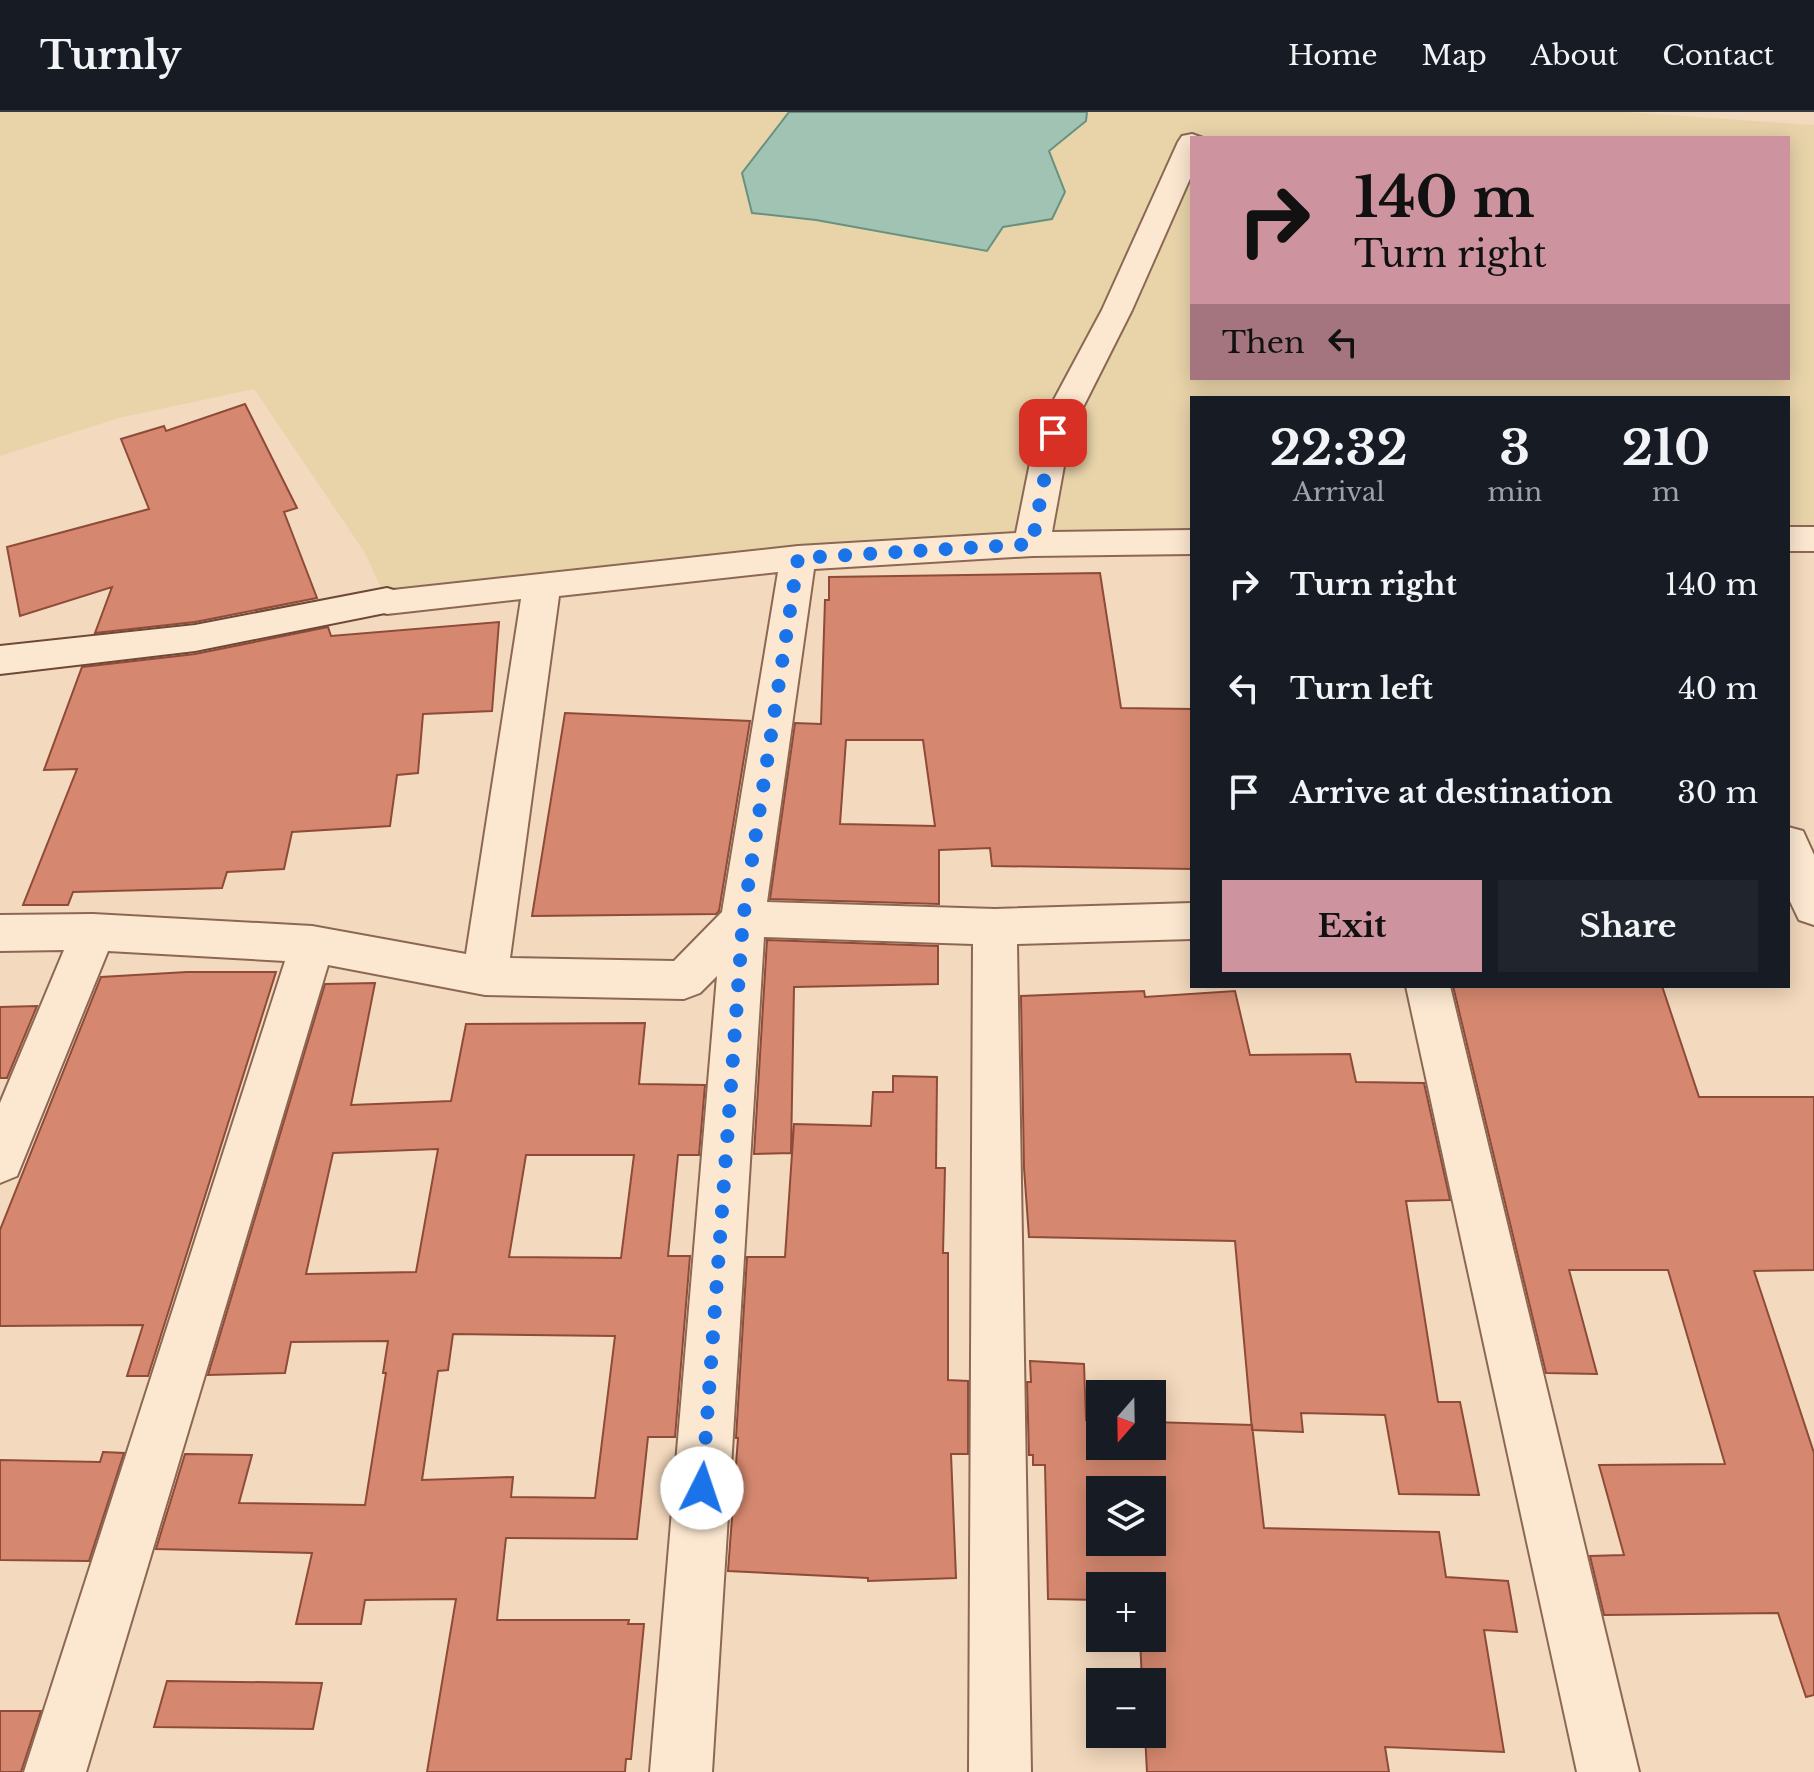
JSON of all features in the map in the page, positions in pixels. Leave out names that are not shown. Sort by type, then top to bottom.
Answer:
[{"type":"street","points":[[1195,136],[1206,112]]},
{"type":"street","points":[[1032,544],[1053,433],[1117,310],[1190,147]]},
{"type":"street","points":[[1790,539],[1814,539]]},
{"type":"street","points":[[0,660],[195,638],[387,601],[798,558],[1032,544],[1190,542]]},
{"type":"street","points":[[681,1772],[743,919],[798,558]]},
{"type":"street","points":[[485,976],[542,584]]},
{"type":"street","points":[[1797,847],[1814,908]]},
{"type":"street","points":[[0,933],[93,932],[312,944],[485,976],[684,980],[743,919],[995,927],[1190,921]]},
{"type":"street","points":[[995,927],[1000,1772]]},
{"type":"street","points":[[1790,929],[1814,930]]},
{"type":"street","points":[[0,1161],[93,932]]},
{"type":"street","points":[[55,1772],[312,944]]},
{"type":"street","points":[[1428,988],[1608,1772]]},
{"type":"shaded area","points":[[0,112],[789,112],[742,173],[753,213],[816,220],[1003,227],[1065,191],[1049,151],[1086,121],[1087,112],[1626,112],[1814,125],[1814,539],[1790,539],[1790,396],[1190,396],[1190,542],[1032,544],[387,601],[365,553],[254,389],[119,418],[0,456]]},
{"type":"shaded area","points":[[789,112],[1087,112],[1086,121],[1049,151],[1065,192],[1052,219],[1003,227],[987,251],[816,220],[752,213],[742,173]]},
{"type":"building","points":[[245,404],[297,508],[284,512],[317,598],[195,622],[95,633],[112,587],[20,616],[7,547],[149,509],[121,439],[164,426],[166,431]]},
{"type":"building","points":[[1100,573],[1121,708],[1190,709],[1190,869],[992,866],[990,848],[939,850],[939,904],[770,899],[795,723],[821,724],[825,600],[829,600],[829,577]],"holes":[[[846,740],[923,740],[935,826],[840,824]]]},
{"type":"building","points":[[499,622],[492,711],[423,714],[418,773],[397,775],[390,826],[292,832],[284,869],[227,872],[222,888],[73,892],[68,905],[23,905],[77,769],[44,770],[82,667],[195,654],[328,627],[331,636]]},
{"type":"building","points":[[565,713],[750,721],[719,911],[716,914],[532,916]]},
{"type":"building","points":[[767,940],[938,946],[938,984],[794,987],[791,1153],[754,1154]]},
{"type":"building","points":[[187,972],[276,972],[148,1376],[127,1376],[143,1325],[0,1326],[0,1230],[101,977]]},
{"type":"building","points":[[375,983],[351,1105],[451,1101],[466,1024],[645,1023],[639,1084],[705,1085],[699,1155],[678,1155],[668,1256],[690,1256],[675,1437],[648,1437],[637,1539],[506,1538],[497,1620],[629,1620],[628,1624],[644,1624],[631,1759],[626,1759],[625,1772],[427,1772],[456,1599],[365,1600],[361,1624],[296,1624],[312,1553],[156,1549],[185,1454],[252,1455],[239,1503],[365,1505],[386,1373],[383,1373],[388,1341],[291,1342],[285,1373],[208,1375],[325,984]],"holes":[[[438,1149],[416,1272],[306,1274],[333,1153]],[[526,1155],[634,1155],[621,1258],[509,1257]],[[453,1334],[615,1336],[595,1498],[511,1497],[513,1477],[422,1480],[438,1371],[448,1370]]]},
{"type":"building","points":[[1453,988],[1663,988],[1699,1097],[1814,1097],[1814,1270],[1754,1271],[1814,1453],[1814,1695],[1806,1697],[1778,1613],[1604,1615],[1590,1556],[1624,1555],[1599,1465],[1725,1464],[1668,1270],[1569,1270],[1597,1374],[1546,1373]]},
{"type":"building","points":[[1144,991],[1145,997],[1235,991],[1250,1055],[1350,1054],[1356,1082],[1424,1083],[1450,1200],[1406,1201],[1438,1402],[1460,1402],[1479,1495],[1399,1494],[1385,1415],[1301,1413],[1303,1432],[1252,1430],[1235,1241],[1029,1237],[1024,1168],[1021,996]]},
{"type":"building","points":[[37,1006],[7,1078],[0,1078],[0,1007]]},
{"type":"building","points":[[893,1076],[937,1077],[936,1168],[945,1168],[943,1253],[948,1253],[948,1380],[968,1381],[968,1454],[951,1454],[956,1578],[868,1581],[868,1578],[728,1571],[747,1257],[785,1257],[794,1124],[871,1126],[873,1092],[893,1092]]},
{"type":"building","points":[[1030,1361],[1084,1364],[1086,1460],[1166,1460],[1166,1422],[1252,1425],[1264,1528],[1439,1532],[1446,1577],[1508,1581],[1517,1632],[1484,1630],[1504,1752],[1385,1747],[1389,1772],[1147,1772],[1146,1748],[1166,1748],[1166,1668],[1141,1668],[1141,1652],[1166,1652],[1166,1572],[1086,1572],[1086,1600],[1048,1599],[1045,1465],[1033,1465],[1033,1455],[1029,1455],[1027,1382],[1031,1382]]},
{"type":"building","points":[[103,1452],[124,1453],[89,1561],[0,1560],[0,1460],[100,1462]]},
{"type":"building","points":[[167,1681],[322,1683],[313,1729],[154,1727]]},
{"type":"building","points":[[0,1711],[41,1711],[21,1772],[0,1772]]},
{"type":"route","points":[[702,1488],[743,919],[798,558],[1032,544],[1053,433]]}]
